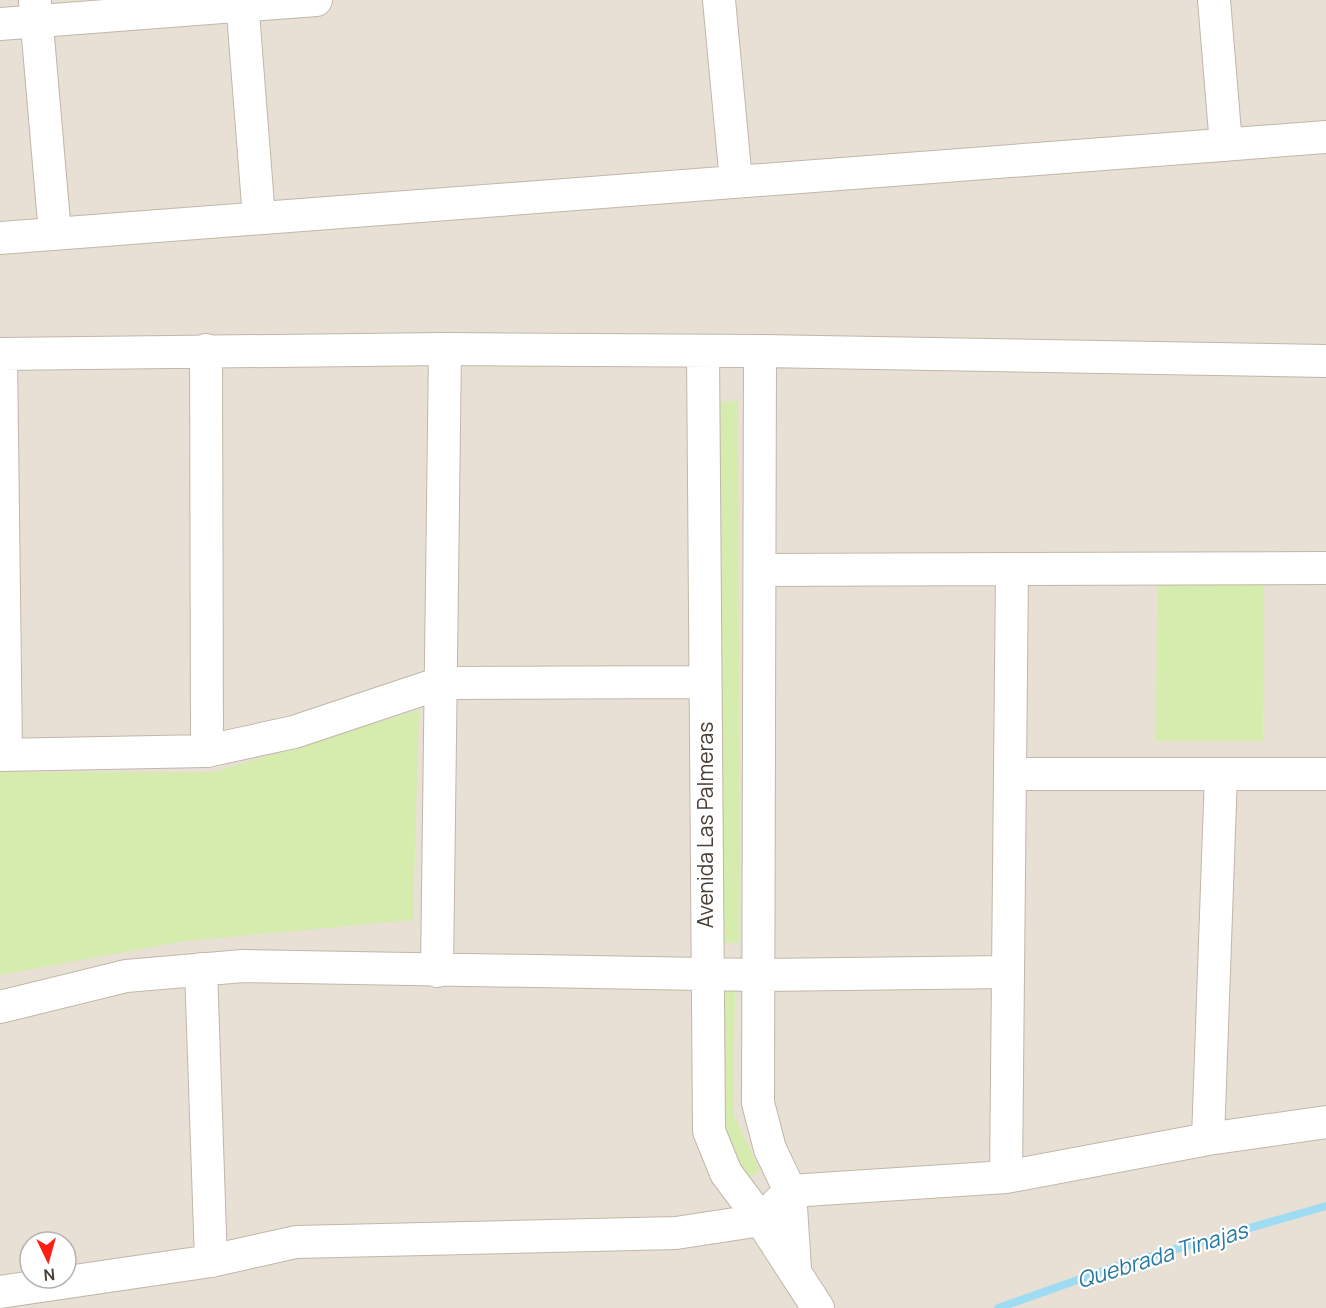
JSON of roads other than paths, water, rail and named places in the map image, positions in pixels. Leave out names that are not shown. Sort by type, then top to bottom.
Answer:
[{"type":"street","points":[[0,24],[35,11],[316,0]]},
{"type":"street","points":[[719,0],[736,181]]},
{"type":"street","points":[[1214,0],[1226,146]]},
{"type":"street","points":[[242,3],[259,218]]},
{"type":"street","points":[[35,11],[55,234]]},
{"type":"street","points":[[0,238],[1226,146],[1326,136]]},
{"type":"street","points":[[437,971],[445,349]]},
{"type":"street","points":[[705,682],[441,683],[294,732],[207,751],[3,755],[1,354],[445,349],[760,351],[1326,361]]},
{"type":"street","points":[[206,350],[207,751]]},
{"type":"street","name":"Avenida Las Palmeras","points":[[703,351],[709,1131],[726,1173],[761,1221],[818,1308]]},
{"type":"street","name":"Avenida Las Palmeras","points":[[760,351],[758,1103],[770,1149],[790,1191],[795,1273]]},
{"type":"street","points":[[760,570],[1326,568]]},
{"type":"street","points":[[1006,1177],[1012,569]]},
{"type":"street","points":[[1010,774],[1326,774]]},
{"type":"street","points":[[1208,1138],[1221,774]]},
{"type":"street","points":[[0,1007],[126,976],[243,966],[437,971],[706,972],[759,975],[1008,972]]},
{"type":"street","points":[[201,969],[210,1261]]},
{"type":"street","points":[[0,1292],[210,1261],[296,1242],[676,1233],[761,1221],[790,1191],[1006,1177],[1208,1138],[1326,1122]]},
{"type":"waterway","name":"Quebrada Tinajas","points":[[998,1308],[1117,1266],[1326,1206]]}]
